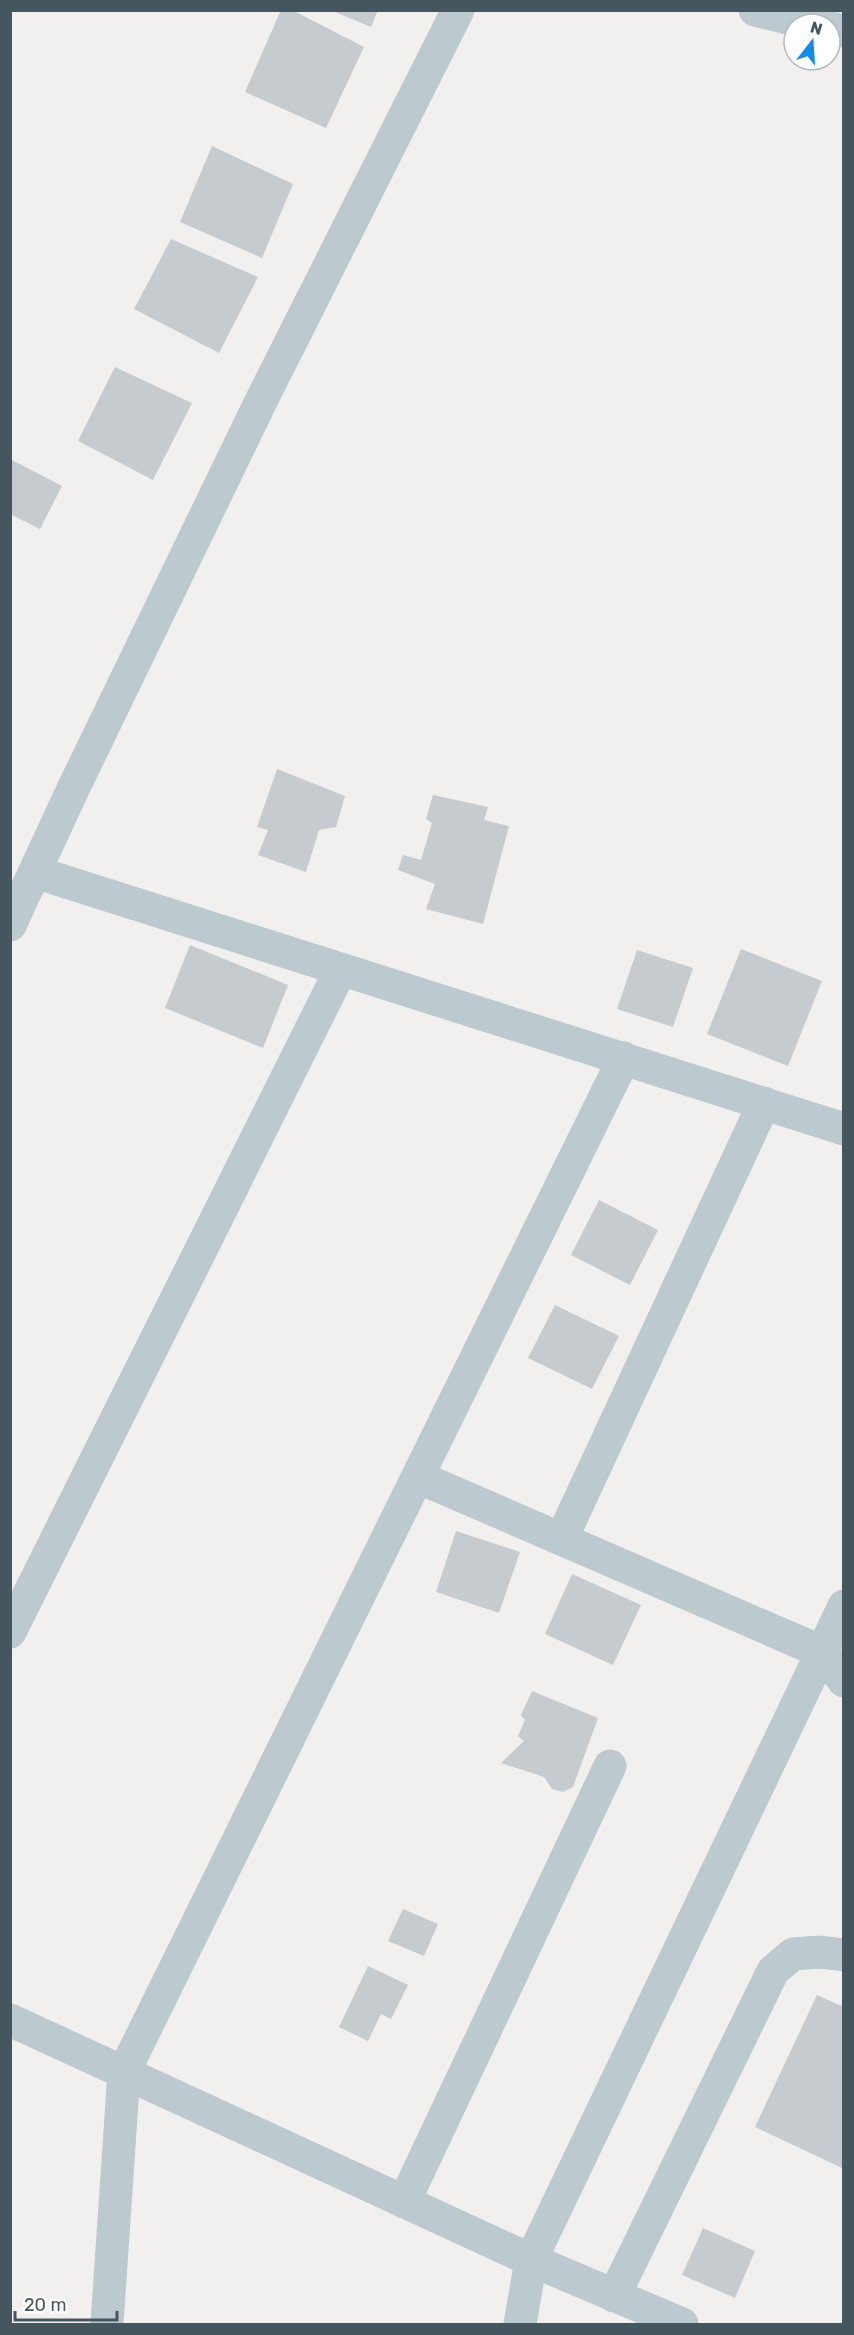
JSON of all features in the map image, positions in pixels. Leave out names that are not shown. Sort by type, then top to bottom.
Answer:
[{"type":"street","points":[[10,925],[263,397],[458,10]]},
{"type":"street","points":[[755,10],[782,17]]},
{"type":"street","points":[[35,872],[843,1129]]},
{"type":"street","points":[[10,1632],[342,969]]},
{"type":"street","points":[[107,2325],[124,2072],[624,1058]]},
{"type":"street","points":[[562,1538],[764,1102]]},
{"type":"street","points":[[418,1477],[822,1652],[843,1681]]},
{"type":"street","points":[[520,2325],[531,2260],[843,1605]]},
{"type":"street","points":[[404,2202],[610,1766]]},
{"type":"street","points":[[614,2296],[773,1971],[793,1954],[820,1952],[843,1955]]},
{"type":"street","points":[[10,2020],[531,2260],[682,2325]]},
{"type":"building","points":[[281,10],[292,10],[364,47],[326,128],[245,92]]},
{"type":"building","points":[[330,10],[378,10],[371,27]]},
{"type":"building","points":[[212,146],[293,184],[262,258],[180,222]]},
{"type":"building","points":[[171,239],[258,277],[219,353],[134,309]]},
{"type":"building","points":[[115,367],[192,403],[153,480],[78,441]]},
{"type":"building","points":[[10,459],[62,486],[40,529],[10,514]]},
{"type":"building","points":[[277,769],[345,796],[336,827],[319,830],[306,872],[258,855],[268,830],[257,827]]},
{"type":"building","points":[[433,795],[488,807],[484,820],[509,826],[483,924],[426,909],[435,884],[398,870],[403,855],[421,860],[432,823],[426,819]]},
{"type":"building","points":[[190,945],[288,985],[263,1048],[165,1008]]},
{"type":"building","points":[[741,949],[822,981],[788,1066],[707,1034]]},
{"type":"building","points":[[637,950],[693,968],[673,1027],[617,1009]]},
{"type":"building","points":[[599,1200],[658,1230],[630,1285],[571,1255]]},
{"type":"building","points":[[555,1305],[619,1336],[592,1389],[528,1358]]},
{"type":"building","points":[[456,1531],[520,1552],[499,1613],[436,1592]]},
{"type":"building","points":[[572,1574],[641,1605],[613,1665],[545,1634]]},
{"type":"building","points":[[532,1691],[598,1718],[573,1787],[563,1792],[552,1789],[544,1777],[501,1763],[524,1741],[518,1736],[525,1720],[521,1715]]},
{"type":"building","points":[[403,1909],[438,1924],[424,1956],[388,1941]]},
{"type":"building","points":[[368,1966],[408,1985],[391,2019],[381,2014],[368,2041],[339,2027]]},
{"type":"building","points":[[817,1995],[844,2007],[844,2169],[755,2127]]},
{"type":"building","points":[[703,2228],[755,2251],[735,2298],[682,2275]]}]
